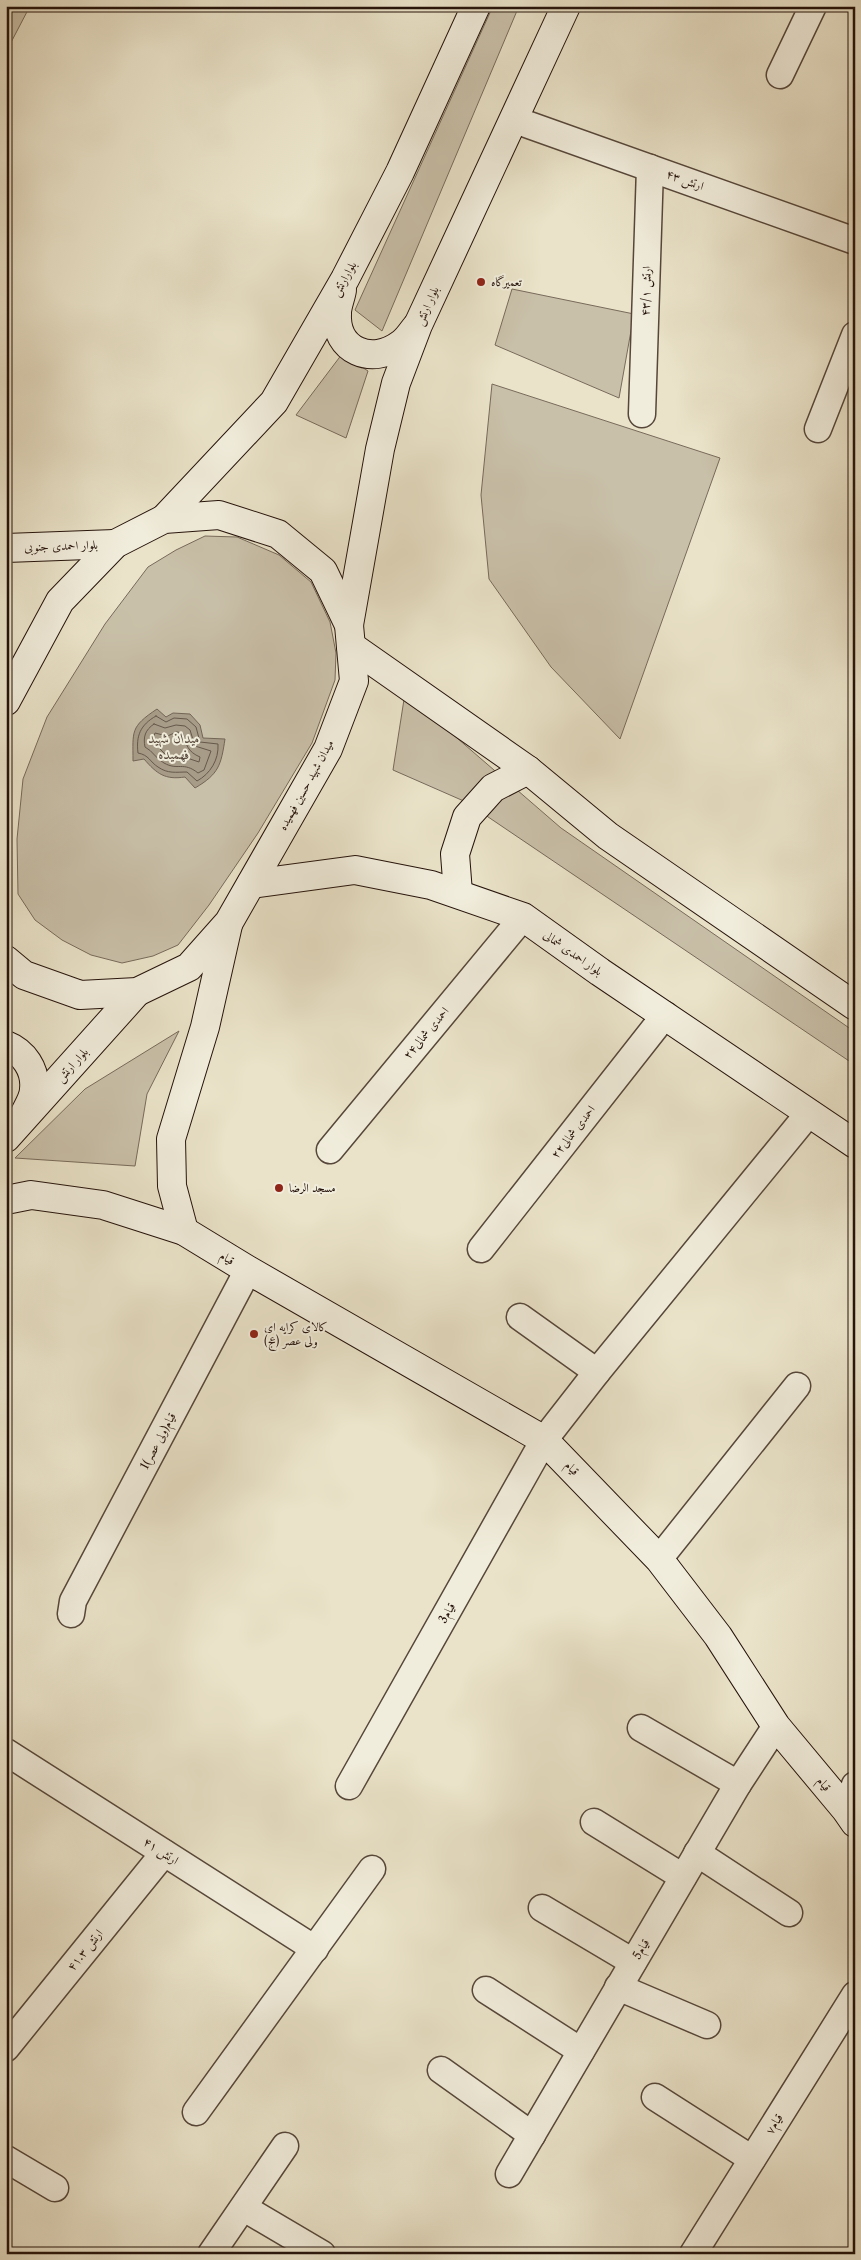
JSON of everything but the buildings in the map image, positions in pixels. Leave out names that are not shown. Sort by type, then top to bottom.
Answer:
[{"type":"main road","name":"بلوارارتش","points":[[164,520],[274,402],[345,279],[400,172],[476,6]]},
{"type":"main road","name":"بلوار ارتش","points":[[350,636],[380,449],[396,383],[418,325],[515,120],[566,6]]},
{"type":"main road","points":[[345,279],[336,314],[340,332],[347,346],[364,355],[382,352],[401,344],[418,325]]},
{"type":"main road","name":"میدان شهید حسین فهمیده","points":[[6,701],[60,602],[115,544],[164,520],[219,514],[278,534],[322,571],[350,636],[354,681],[328,749],[229,922],[189,967],[137,992],[80,995],[24,976],[6,960]]},
{"type":"main road","name":"بلوار احمدی جنوبی","points":[[6,548],[115,544]]},
{"type":"main road","points":[[350,636],[528,770],[608,836],[855,1006]]},
{"type":"main road","points":[[458,893],[455,854],[467,817],[493,788],[528,770]]},
{"type":"main road","name":"بلوار احمدی شمالی","points":[[251,884],[355,870],[431,884],[523,917],[600,972],[855,1144]]},
{"type":"main road","points":[[184,1231],[172,1186],[171,1139],[205,1027],[229,922]]},
{"type":"main road","name":"بلوار ارتش","points":[[13,1131],[137,992]]},
{"type":"main road","points":[[6,1045],[23,1056],[33,1072],[34,1091],[13,1131]]},
{"type":"main road","name":"قیام","points":[[6,1200],[31,1195],[103,1204],[184,1231],[248,1270],[544,1440],[659,1558],[718,1636],[776,1726],[852,1806]]},
{"type":"street","points":[[780,75],[813,6]]},
{"type":"street","name":"ارتش ۴۳","points":[[515,120],[855,242]]},
{"type":"street","name":"ارتش ۴۳/۱","points":[[642,414],[650,168]]},
{"type":"street","points":[[818,428],[855,335]]},
{"type":"street","name":"احمدی شمالی۲۴","points":[[330,1150],[523,917]]},
{"type":"street","name":"احمدی شمالی۲۲","points":[[481,1249],[666,1015]]},
{"type":"street","name":"قیام3","points":[[349,1786],[544,1440],[597,1372],[810,1113]]},
{"type":"street","name":"قیام(ولی عصر)1","points":[[71,1614],[74,1601],[248,1270]]},
{"type":"street","points":[[520,1317],[597,1372]]},
{"type":"street","points":[[659,1558],[797,1386]]},
{"type":"street","name":"قیام5","points":[[509,2174],[738,1784],[776,1726]]},
{"type":"street","points":[[641,1728],[738,1784]]},
{"type":"street","name":"ارتش ۴۱","points":[[6,1752],[315,1949]]},
{"type":"street","points":[[594,1822],[683,1877]]},
{"type":"street","name":"ارتش ۴۱.۳","points":[[6,2048],[164,1853]]},
{"type":"street","points":[[697,1853],[789,1913]]},
{"type":"street","points":[[196,2112],[372,1869]]},
{"type":"street","points":[[542,1908],[633,1962]]},
{"type":"street","points":[[618,1987],[707,2026]]},
{"type":"street","points":[[486,1990],[581,2050]]},
{"type":"street","name":"قیام۷","points":[[693,2254],[855,1995]]},
{"type":"street","points":[[441,2070],[532,2135]]},
{"type":"street","points":[[655,2097],[752,2159]]},
{"type":"street","points":[[211,2254],[285,2146]]},
{"type":"street","points":[[6,2159],[55,2188]]},
{"type":"street","points":[[244,2208],[322,2254]]},
{"type":"shaded area","points":[[6,6],[30,6],[6,52]]},
{"type":"shaded area","points":[[493,6],[519,6],[382,331],[355,310]]},
{"type":"shaded area","points":[[512,289],[634,314],[619,398],[495,345]]},
{"type":"shaded area","points":[[342,354],[368,371],[346,438],[296,415]]},
{"type":"shaded area","points":[[492,384],[720,458],[620,739],[551,667],[489,579],[481,495]]},
{"type":"shaded area","points":[[205,536],[237,537],[279,555],[311,582],[330,622],[336,653],[335,680],[312,743],[258,833],[209,905],[178,945],[153,956],[122,963],[91,955],[62,940],[35,920],[18,894],[17,839],[23,779],[47,717],[105,624],[148,567],[176,550]]},
{"type":"shaded area","points":[[405,693],[561,828],[855,1032],[855,1065],[466,802],[393,770]]},
{"type":"shaded area","points":[[179,1031],[147,1094],[135,1166],[15,1158],[85,1089]]},
{"type":"water","name":"میدان شهید فهمیده","points":[[157,709],[166,717],[173,713],[190,714],[200,725],[203,738],[225,739],[218,768],[209,778],[195,788],[185,777],[172,778],[162,775],[144,759],[133,761],[133,736],[135,730],[148,715]]},
{"type":"place","name":"تعمیرگاه","points":[[481,282]]},
{"type":"place","name":"مسجد الرضا","points":[[279,1188]]},
{"type":"place","name":"کالای کرایه ای ولی عصر (عج)","points":[[254,1334]]}]
